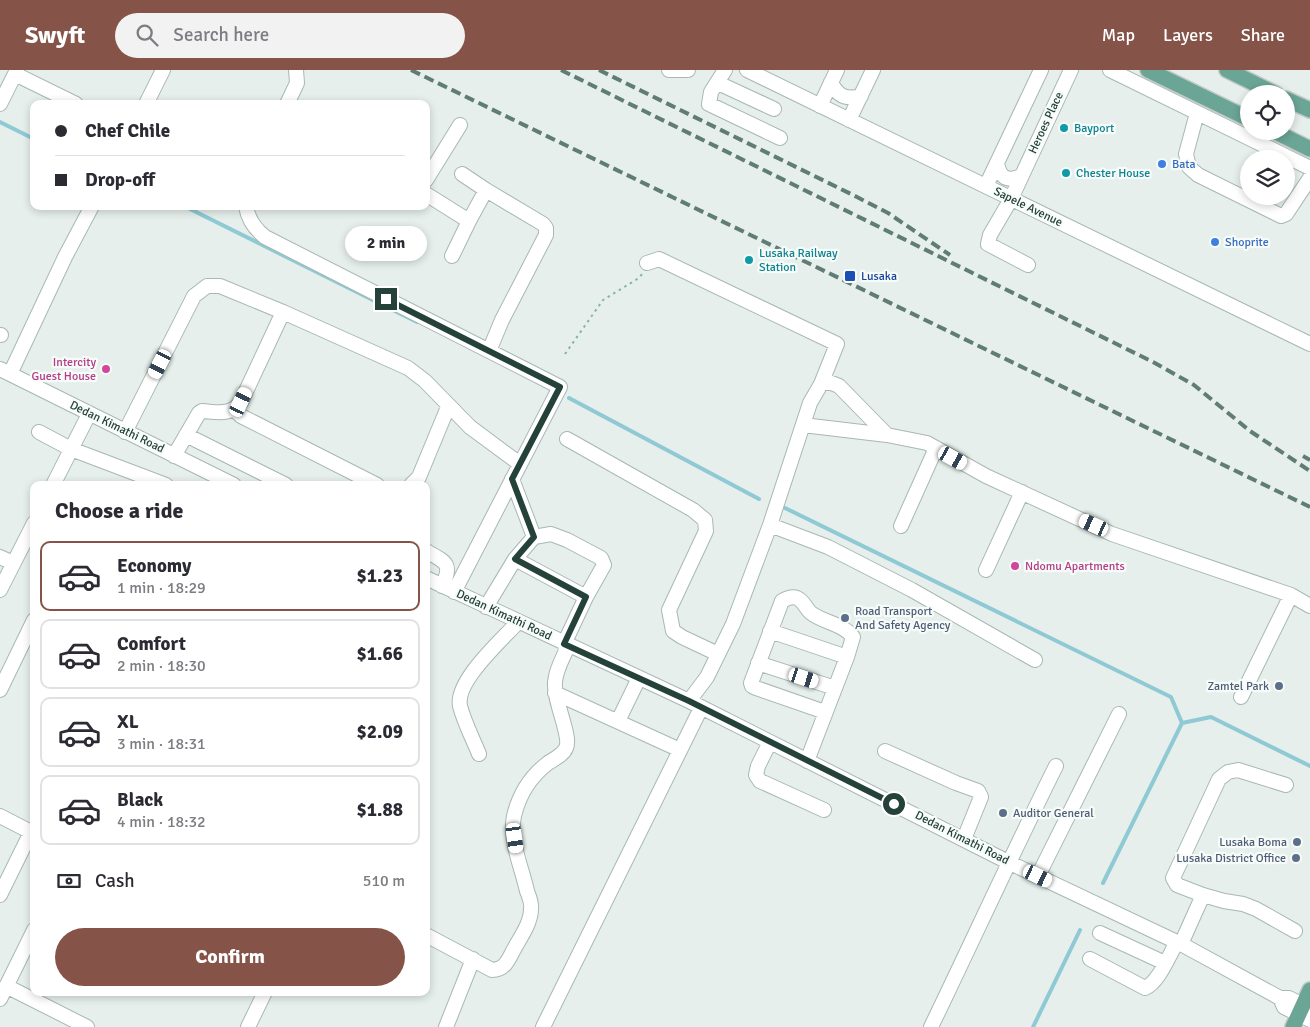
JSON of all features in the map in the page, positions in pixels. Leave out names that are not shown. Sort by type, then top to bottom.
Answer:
[{"type":"main road","points":[[1146,70],[1240,115]]},
{"type":"main road","points":[[1227,70],[1258,85]]},
{"type":"main road","points":[[1295,103],[1310,110]]},
{"type":"main road","points":[[1291,140],[1310,149]]},
{"type":"main road","points":[[1303,1015],[1310,990]]},
{"type":"street","points":[[148,100],[163,70]]},
{"type":"street","points":[[290,100],[297,83],[296,70]]},
{"type":"street","points":[[669,70],[688,70]]},
{"type":"street","points":[[725,70],[711,92],[709,104],[780,138]]},
{"type":"street","name":"Sapele Avenue","points":[[747,70],[1310,344]]},
{"type":"street","points":[[849,120],[873,70]]},
{"type":"street","points":[[986,186],[1041,70]]},
{"type":"street","name":"Heroes Place","points":[[1028,265],[988,244],[990,235],[1011,199],[1072,70]]},
{"type":"street","points":[[1110,70],[1310,168]]},
{"type":"street","points":[[1146,70],[1154,91]]},
{"type":"street","points":[[0,104],[16,72],[68,100]]},
{"type":"street","points":[[820,106],[834,76]]},
{"type":"street","points":[[834,76],[835,91],[842,97],[852,99],[861,96]]},
{"type":"street","points":[[718,83],[774,109]]},
{"type":"street","points":[[1197,113],[1186,154],[1190,167],[1198,175],[1281,216],[1286,214],[1310,178]]},
{"type":"street","points":[[430,173],[460,124]]},
{"type":"street","points":[[1260,143],[1266,140]]},
{"type":"street","points":[[997,163],[999,172],[1005,178],[1013,180],[1021,176]]},
{"type":"street","points":[[462,174],[546,228],[546,235],[502,320],[489,351]]},
{"type":"street","points":[[452,256],[486,190]]},
{"type":"street","points":[[430,197],[469,221]]},
{"type":"street","points":[[5,371],[90,210]]},
{"type":"street","points":[[247,210],[254,228],[266,237],[560,387],[512,479],[448,589]]},
{"type":"street","points":[[543,1027],[680,750],[695,704],[733,624],[770,525],[810,404],[837,344],[659,259],[648,263]]},
{"type":"street","points":[[125,432],[194,296],[207,286],[220,286],[408,368],[425,381],[448,407],[470,427],[520,464]]},
{"type":"street","points":[[174,456],[196,416],[202,410],[225,412],[235,410],[241,402],[283,312]]},
{"type":"street","name":"Dedan Kimathi Road","points":[[5,371],[224,481]]},
{"type":"street","points":[[820,384],[829,382],[839,386],[887,434]]},
{"type":"street","points":[[415,481],[419,477],[448,407]]},
{"type":"street","points":[[235,410],[241,416],[370,481]]},
{"type":"street","points":[[850,430],[860,422],[863,410]]},
{"type":"street","points":[[55,481],[89,414]]},
{"type":"street","points":[[803,425],[887,434],[927,443],[986,476],[1112,534],[1291,595],[1310,606]]},
{"type":"street","points":[[39,432],[72,449],[156,481]]},
{"type":"street","points":[[186,434],[278,481]]},
{"type":"street","points":[[567,439],[693,510],[705,520],[706,531],[669,610],[673,631],[718,654]]},
{"type":"street","points":[[901,526],[936,448]]},
{"type":"street","points":[[512,479],[534,537]]},
{"type":"street","points":[[986,570],[1022,492]]},
{"type":"street","points":[[770,525],[828,547],[912,590],[1035,660]]},
{"type":"street","points":[[0,590],[30,531]]},
{"type":"street","points":[[430,937],[492,970],[498,970],[505,965],[529,920],[532,909],[516,848],[514,822],[517,807],[527,785],[536,774],[564,752],[567,747],[567,738],[555,693],[555,682],[566,645],[586,597],[604,565],[601,558],[567,540],[551,534],[534,537],[515,559],[486,607]]},
{"type":"street","points":[[430,554],[448,567],[448,589]]},
{"type":"street","points":[[0,557],[13,563]]},
{"type":"street","points":[[515,559],[586,597]]},
{"type":"street","name":"Dedan Kimathi Road","points":[[430,580],[695,704],[1008,862],[1178,943],[1280,998],[1284,1007],[1303,1015]]},
{"type":"street","points":[[1241,697],[1291,595]]},
{"type":"street","points":[[807,761],[848,657],[853,637],[848,630],[811,612],[797,598],[789,597],[782,601],[751,683],[752,686],[825,712]]},
{"type":"street","points":[[479,754],[460,705],[463,686],[473,671],[518,622]]},
{"type":"street","points":[[0,690],[30,628]]},
{"type":"street","points":[[770,631],[848,657]]},
{"type":"street","points":[[758,663],[835,688]]},
{"type":"street","points":[[618,721],[639,678]]},
{"type":"street","points":[[555,693],[680,750]]},
{"type":"street","points":[[1038,876],[1119,714]]},
{"type":"street","points":[[770,742],[758,766],[756,775],[760,781],[824,810]]},
{"type":"street","points":[[885,751],[978,791],[981,797],[964,839]]},
{"type":"street","points":[[931,1027],[982,922],[1008,862],[1056,766]]},
{"type":"street","points":[[1286,785],[1238,770],[1228,772],[1219,779],[1172,878],[1176,885],[1203,896],[1243,904],[1256,909],[1295,931]]},
{"type":"street","points":[[0,816],[30,831]]},
{"type":"street","points":[[0,895],[30,834]]},
{"type":"street","points":[[1090,959],[1145,988],[1151,986],[1178,943],[1203,896]]},
{"type":"street","points":[[1100,933],[1165,964]]},
{"type":"street","points":[[0,999],[30,938]]},
{"type":"street","points":[[446,1027],[473,959]]},
{"type":"street","points":[[6,986],[87,1027]]},
{"type":"street","points":[[248,1027],[263,996]]},
{"type":"path","points":[[565,354],[603,300],[639,278],[648,263]]},
{"type":"waterway","points":[[0,122],[30,137]]},
{"type":"waterway","points":[[192,210],[417,322]]},
{"type":"waterway","points":[[569,398],[759,499]]},
{"type":"waterway","points":[[785,508],[1171,697],[1182,723],[1211,717],[1310,766]]},
{"type":"waterway","points":[[1103,883],[1182,723]]},
{"type":"waterway","points":[[1033,1027],[1080,930]]},
{"type":"railway","points":[[411,70],[1310,507]]},
{"type":"railway","points":[[561,70],[1153,362],[1194,385],[1250,431],[1310,471]]},
{"type":"railway","points":[[599,70],[888,213],[950,255]]},
{"type":"railway","points":[[1303,456],[1310,460]]},
{"type":"place","name":"Bayport","points":[[1064,128]]},
{"type":"place","name":"Bata","points":[[1162,164]]},
{"type":"place","name":"Chester House","points":[[1066,173]]},
{"type":"place","name":"Shoprite","points":[[1215,242]]},
{"type":"place","name":"Lusaka Railway Station","points":[[749,260]]},
{"type":"place","name":"Lusaka","points":[[850,276]]},
{"type":"place","name":"Intercity Guest House","points":[[106,369]]},
{"type":"place","name":"Ndomu Apartments","points":[[1015,566]]},
{"type":"place","name":"Road Transport And Safety Agency","points":[[845,618]]},
{"type":"place","name":"Zamtel Park","points":[[1279,686]]},
{"type":"place","name":"Auditor General","points":[[1003,813]]},
{"type":"place","name":"Lusaka Boma","points":[[1297,842]]},
{"type":"place","name":"Lusaka District Office","points":[[1296,858]]},
{"type":"route","points":[[386,299],[560,387],[512,479],[534,537],[515,559],[586,597],[564,644],[689,701],[894,804]]}]
